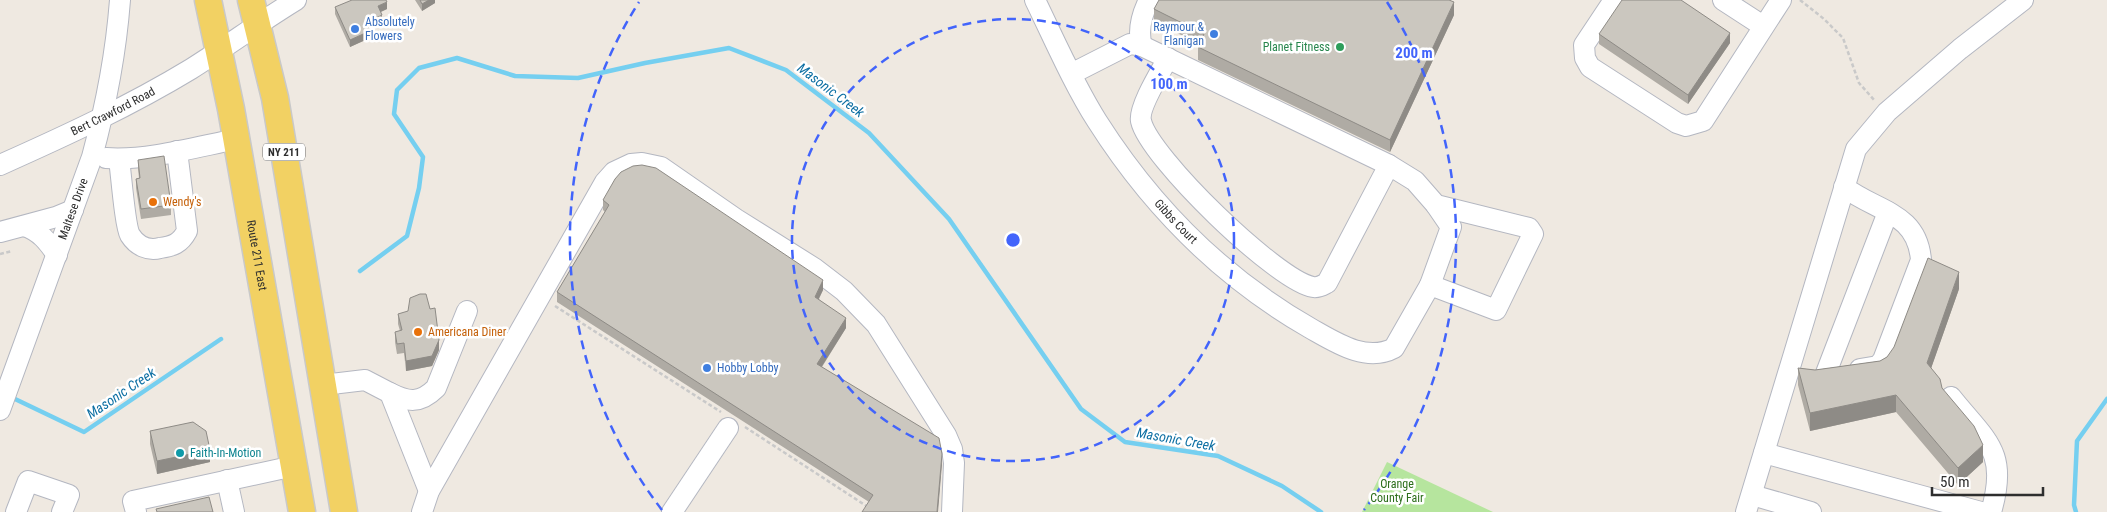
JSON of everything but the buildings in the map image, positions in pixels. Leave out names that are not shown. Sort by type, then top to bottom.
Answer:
[{"type":"main road","name":"Route 211 East","points":[[208,0],[220,49],[237,139],[302,512]]},
{"type":"main road","name":"NY 211","points":[[254,12],[281,131],[344,512]]},
{"type":"street","name":"Maltese Drive","points":[[0,410],[92,157],[102,118],[118,31],[120,0]]},
{"type":"street","name":"Bert Crawford Road","points":[[0,165],[102,118],[190,69],[220,49],[254,12],[296,0]]},
{"type":"street","name":"Gibbs Court","points":[[1034,0],[1097,121],[1133,173],[1197,245],[1230,272],[1293,318],[1346,347],[1377,354],[1394,348],[1430,285]]},
{"type":"street","points":[[1142,46],[1139,37],[1143,12],[1148,0]]},
{"type":"street","points":[[1614,0],[1584,45],[1585,58],[1590,67],[1677,123],[1686,126],[1703,121],[1762,26],[1781,0]]},
{"type":"street","points":[[1723,0],[1762,26]]},
{"type":"street","points":[[1811,512],[1749,504],[1856,149],[1887,112],[1960,49],[2023,0]]},
{"type":"street","points":[[1071,74],[1130,44],[1142,46],[1389,165],[1415,182],[1436,205],[1451,227],[1430,285],[1496,310],[1533,234],[1528,228],[1436,205]]},
{"type":"street","points":[[1168,58],[1140,119],[1145,130],[1175,172],[1201,202],[1281,269],[1312,287],[1320,287],[1327,283],[1389,165]]},
{"type":"street","points":[[92,157],[123,158],[172,152],[237,139]]},
{"type":"street","points":[[123,158],[129,234],[142,247],[152,250],[175,245],[183,240],[187,231],[172,152]]},
{"type":"street","points":[[422,512],[429,491],[605,182],[622,167],[642,162],[661,168],[736,219],[814,268],[844,291],[876,324],[952,449],[952,512]]},
{"type":"street","points":[[1790,368],[1813,375],[1878,366],[1883,360],[1920,260],[1919,244],[1911,228],[1888,212],[1856,196],[1844,187]]},
{"type":"street","points":[[0,232],[73,210]]},
{"type":"street","points":[[1826,374],[1888,212]]},
{"type":"street","points":[[24,226],[35,229],[43,236],[57,255]]},
{"type":"street","points":[[323,385],[365,380],[405,401],[427,398],[436,388],[467,310]]},
{"type":"street","points":[[390,393],[429,491]]},
{"type":"street","points":[[1950,397],[1994,451],[1999,472],[1991,512]]},
{"type":"street","points":[[672,512],[731,422]]},
{"type":"street","points":[[1764,452],[1982,512]]},
{"type":"street","points":[[136,512],[133,501],[294,466]]},
{"type":"street","points":[[227,480],[234,512]]},
{"type":"street","points":[[16,512],[28,481],[69,495],[62,512]]},
{"type":"path","points":[[1800,0],[1824,19],[1842,38],[1860,83],[1878,104]]},
{"type":"path","points":[[0,254],[12,251]]},
{"type":"path","points":[[556,306],[731,422],[868,506],[865,512]]},
{"type":"green space","name":"Orange County Fair","points":[[1387,462],[1493,512],[1362,512]]},
{"type":"waterway","name":"Masonic Creek","points":[[360,271],[407,236],[419,188],[423,157],[394,114],[397,90],[419,68],[457,58],[515,76],[578,78],[645,63],[729,48],[786,70],[869,133],[949,219],[1081,409],[1125,442],[1218,456],[1282,486],[1321,512]]},
{"type":"waterway","name":"Masonic Creek","points":[[9,398],[15,399],[84,432],[221,339]]},
{"type":"waterway","name":"Masonic Creek","points":[[2076,512],[2074,505],[2077,441],[2107,399]]},
{"type":"place","name":"Absolutely Flowers","points":[[355,29]]},
{"type":"place","name":"Raymour & Flanigan","points":[[1214,34]]},
{"type":"place","name":"Planet Fitness","points":[[1340,47]]},
{"type":"place","name":"Wendy's","points":[[153,202]]},
{"type":"place","name":"Americana Diner","points":[[418,332]]},
{"type":"place","name":"Hobby Lobby","points":[[707,368]]},
{"type":"place","name":"Faith-In-Motion","points":[[180,453]]}]
